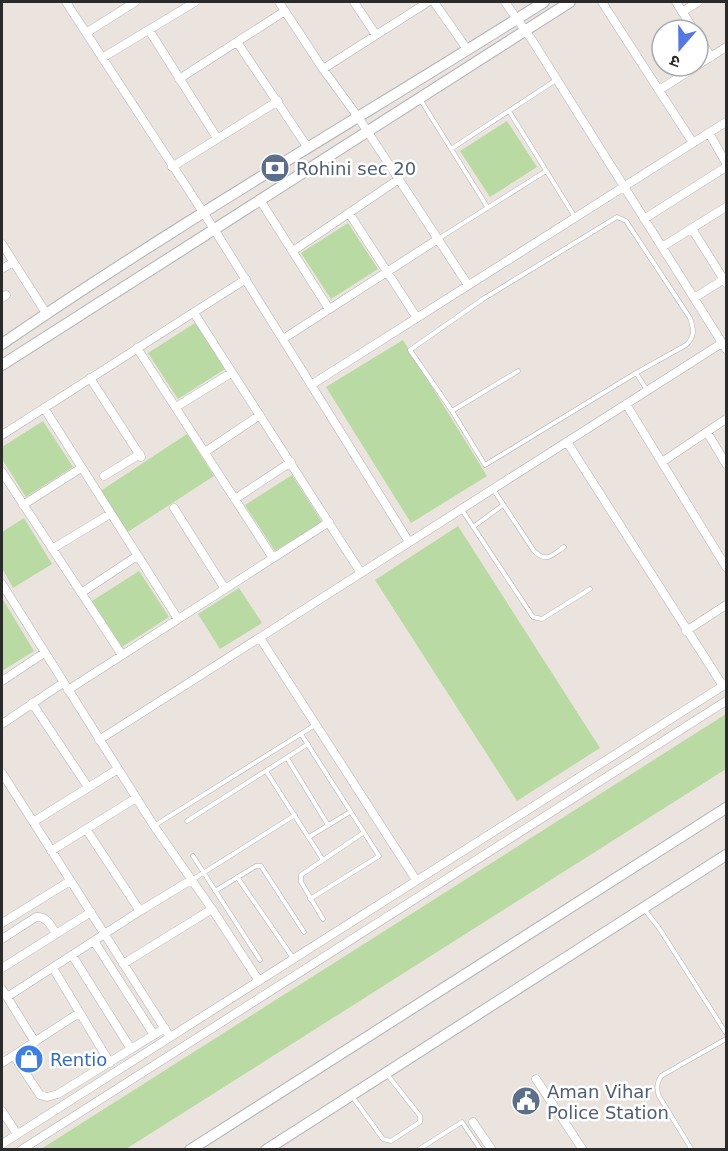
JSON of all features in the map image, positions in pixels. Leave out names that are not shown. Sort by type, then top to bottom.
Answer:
[{"type":"street","points":[[86,33],[135,2]]},
{"type":"street","points":[[102,58],[195,2]]},
{"type":"street","points":[[279,2],[323,69],[368,131],[468,285]]},
{"type":"street","points":[[354,2],[376,34]]},
{"type":"street","points":[[323,69],[428,2]]},
{"type":"street","points":[[434,2],[467,50]]},
{"type":"street","points":[[99,740],[567,441],[724,346],[557,79],[505,2]]},
{"type":"street","points":[[2,344],[46,313],[204,213],[544,2]]},
{"type":"street","points":[[2,365],[570,2]]},
{"type":"street","points":[[602,2],[693,143]]},
{"type":"street","points":[[676,2],[686,18]]},
{"type":"street","points":[[682,12],[698,2]]},
{"type":"street","points":[[70,3],[86,33],[246,279],[409,542]]},
{"type":"street","points":[[179,79],[285,11]]},
{"type":"street","points":[[149,30],[217,138]]},
{"type":"street","points":[[237,42],[308,148]]},
{"type":"street","points":[[711,57],[726,47]]},
{"type":"street","points":[[659,90],[678,78]]},
{"type":"street","points":[[172,166],[278,101]]},
{"type":"street","points":[[311,385],[726,122]]},
{"type":"street","points":[[644,219],[726,165],[709,133]]},
{"type":"street","points":[[293,251],[399,179]]},
{"type":"street","points":[[260,200],[329,309]]},
{"type":"street","points":[[662,247],[724,208],[726,218]]},
{"type":"street","points":[[349,213],[417,318]]},
{"type":"street","points":[[692,229],[726,280],[694,298]]},
{"type":"street","points":[[283,339],[438,239]]},
{"type":"street","points":[[2,244],[46,313]]},
{"type":"street","points":[[2,269],[13,262]]},
{"type":"street","points":[[2,435],[246,279]]},
{"type":"street","points":[[194,313],[361,573]]},
{"type":"street","points":[[137,348],[273,558]]},
{"type":"street","points":[[176,407],[231,373]]},
{"type":"street","points":[[90,378],[141,456],[104,476]]},
{"type":"street","points":[[626,404],[726,567]]},
{"type":"street","points":[[44,408],[178,619]]},
{"type":"street","points":[[205,452],[260,416]]},
{"type":"street","points":[[662,462],[726,419]]},
{"type":"street","points":[[706,432],[726,464]]},
{"type":"street","points":[[2,1144],[725,685],[686,631],[567,441]]},
{"type":"street","points":[[235,499],[291,462]]},
{"type":"street","points":[[22,505],[81,468]]},
{"type":"street","points":[[2,472],[122,655]]},
{"type":"street","points":[[174,508],[225,589]]},
{"type":"street","points":[[52,549],[110,514]]},
{"type":"street","points":[[2,724],[32,703],[122,655],[329,522]]},
{"type":"street","points":[[81,593],[137,556]]},
{"type":"street","points":[[2,584],[154,826],[259,981]]},
{"type":"street","points":[[686,631],[726,605]]},
{"type":"street","points":[[260,638],[416,880]]},
{"type":"street","points":[[2,681],[44,653]]},
{"type":"street","points":[[21,1149],[726,701]]},
{"type":"street","points":[[32,703],[88,787]]},
{"type":"street","points":[[33,822],[118,769]]},
{"type":"street","points":[[2,773],[170,1037]]},
{"type":"street","points":[[51,851],[136,798]]},
{"type":"street","points":[[190,1149],[726,808]]},
{"type":"street","points":[[86,828],[140,911]]},
{"type":"street","points":[[266,1149],[726,855]]},
{"type":"street","points":[[7,998],[191,880]]},
{"type":"street","points":[[2,923],[70,881]]},
{"type":"street","points":[[123,964],[212,909]]},
{"type":"street","points":[[2,968],[91,912]]},
{"type":"street","points":[[2,939],[36,917],[49,922],[56,934]]},
{"type":"street","points":[[94,941],[154,1035]]},
{"type":"street","points":[[72,955],[131,1049]]},
{"type":"street","points":[[53,968],[110,1063]]},
{"type":"street","points":[[2,989],[35,1042]]},
{"type":"street","points":[[2,1064],[79,1013]]},
{"type":"street","points":[[14,1056],[40,1095],[47,1098],[58,1094],[165,1028]]},
{"type":"street","points":[[536,1078],[583,1149]]},
{"type":"street","points":[[2,1111],[17,1134]]},
{"type":"street","points":[[473,1122],[492,1149]]},
{"type":"lane","points":[[451,149],[557,79]]},
{"type":"lane","points":[[419,98],[488,208]]},
{"type":"lane","points":[[509,111],[575,218]]},
{"type":"lane","points":[[438,239],[546,171]]},
{"type":"lane","points":[[617,217],[626,220],[690,318],[693,335],[686,345],[485,465],[452,411],[410,350],[474,304],[617,217]]},
{"type":"lane","points":[[452,411],[518,371]]},
{"type":"lane","points":[[636,374],[647,391]]},
{"type":"lane","points":[[493,489],[534,551],[541,557],[548,558],[564,548]]},
{"type":"lane","points":[[473,527],[503,505]]},
{"type":"lane","points":[[461,509],[533,617],[542,619],[590,589]]},
{"type":"lane","points":[[154,826],[315,725]]},
{"type":"lane","points":[[302,734],[379,856],[310,899]]},
{"type":"lane","points":[[188,821],[308,744]]},
{"type":"lane","points":[[286,758],[328,825]]},
{"type":"lane","points":[[266,771],[323,860]]},
{"type":"lane","points":[[309,837],[350,812]]},
{"type":"lane","points":[[191,880],[295,815]]},
{"type":"lane","points":[[323,919],[300,878],[303,873],[363,833]]},
{"type":"lane","points":[[193,856],[260,960]]},
{"type":"lane","points":[[215,891],[256,866],[261,866],[304,932]]},
{"type":"lane","points":[[237,877],[293,959]]},
{"type":"lane","points":[[643,908],[659,928],[726,1033]]},
{"type":"lane","points":[[692,1149],[659,1096],[658,1083],[662,1076],[726,1039]]},
{"type":"lane","points":[[351,1095],[383,1139],[391,1141],[420,1122],[421,1119],[386,1072]]},
{"type":"lane","points":[[418,1149],[462,1122],[480,1149]]},
{"type":"green space","points":[[507,121],[537,167],[490,197],[460,151]]},
{"type":"green space","points":[[348,223],[378,269],[331,299],[301,253]]},
{"type":"green space","points":[[195,323],[225,369],[178,399],[148,353]]},
{"type":"green space","points":[[403,340],[487,476],[411,523],[326,387]]},
{"type":"green space","points":[[43,421],[73,467],[26,497],[2,459],[2,447]]},
{"type":"green space","points":[[187,434],[214,476],[123,535],[96,494]]},
{"type":"green space","points":[[292,475],[322,522],[275,551],[245,505]]},
{"type":"green space","points":[[24,518],[52,564],[13,588],[2,568],[2,532]]},
{"type":"green space","points":[[458,526],[600,748],[517,801],[375,580]]},
{"type":"green space","points":[[139,571],[169,617],[122,647],[92,601]]},
{"type":"green space","points":[[239,588],[262,623],[220,649],[198,614]]},
{"type":"green space","points":[[2,598],[34,651],[2,671]]},
{"type":"green space","points":[[726,714],[726,769],[126,1149],[41,1149]]},
{"type":"place","name":"Rohini sec 20","points":[[275,168]]},
{"type":"place","name":"Rentio","points":[[29,1059]]},
{"type":"place","name":"Aman Vihar Police Station","points":[[526,1101]]}]
